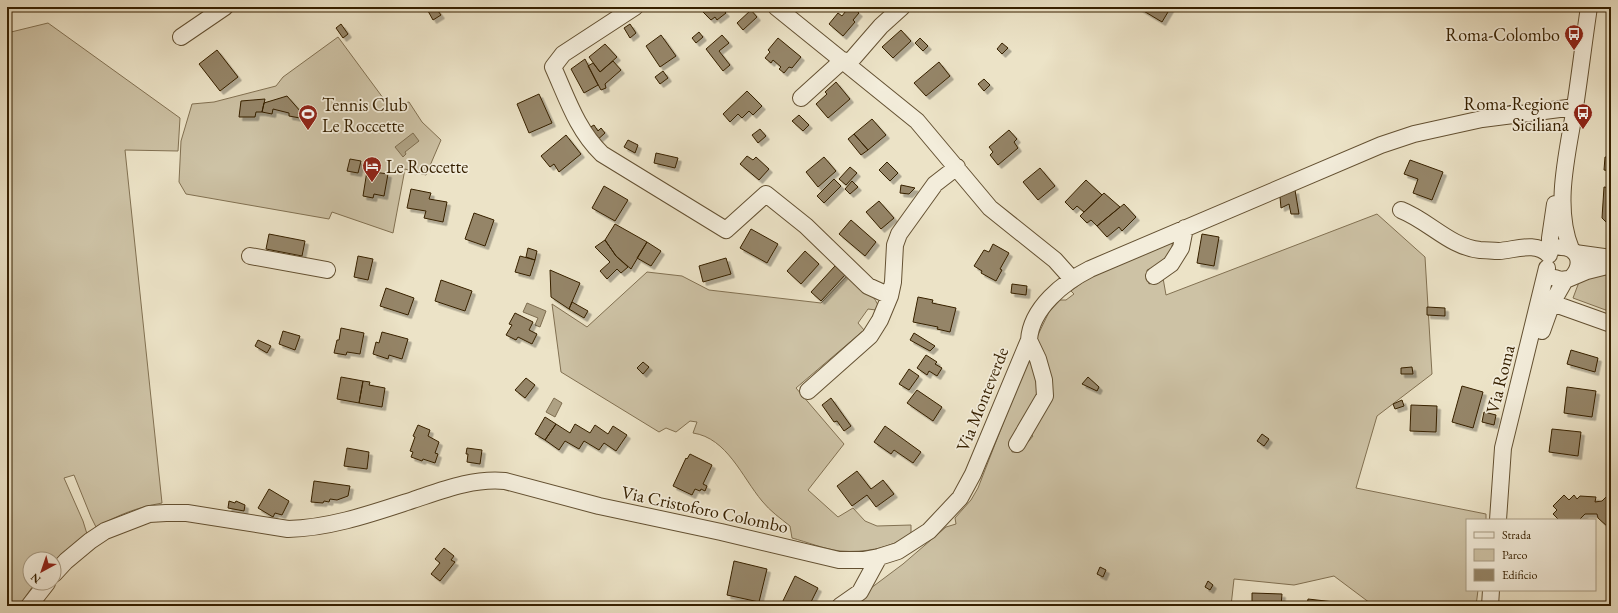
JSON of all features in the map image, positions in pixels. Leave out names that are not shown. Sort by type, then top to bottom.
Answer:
[{"type":"street","points":[[181,37],[225,7]]},
{"type":"street","points":[[635,7],[563,54],[553,67],[579,125],[590,142],[602,154],[617,165],[726,230],[766,194],[806,226],[868,286],[890,296]]},
{"type":"street","points":[[776,7],[917,121],[990,208],[1077,276],[1185,228],[1382,145],[1414,134],[1482,119],[1575,107]]},
{"type":"street","points":[[801,98],[845,62],[902,7]]},
{"type":"street","points":[[1569,278],[1579,267],[1578,257],[1573,251],[1566,236],[1563,220],[1565,168],[1589,7]]},
{"type":"street","points":[[808,391],[870,336],[880,320],[890,296],[893,282],[895,245],[899,234],[935,184],[957,167]]},
{"type":"street","name":"Via Roma","points":[[1498,519],[1503,448],[1549,258],[1555,200],[1565,168]]},
{"type":"street","points":[[1401,210],[1467,248],[1499,251],[1526,247],[1545,250],[1549,258],[1554,277],[1569,278],[1611,265]]},
{"type":"street","points":[[1154,276],[1171,264],[1181,248],[1185,228]]},
{"type":"street","points":[[1549,258],[1560,247],[1611,258]]},
{"type":"street","points":[[250,256],[327,270]]},
{"type":"street","name":"Via Monteverde","points":[[879,557],[898,551],[929,531],[960,498],[973,474],[1029,340],[1029,333],[1040,311],[1051,297],[1077,276]]},
{"type":"street","name":"Via Roma","points":[[1500,502],[1545,320],[1552,303],[1569,278]]},
{"type":"street","points":[[1552,303],[1611,324]]},
{"type":"street","points":[[1017,444],[1045,396],[1044,380],[1038,359],[1029,340]]},
{"type":"street","name":"Via Cristoforo Colombo","points":[[62,565],[90,541],[100,535],[150,514],[188,513],[288,529],[299,529],[349,520],[460,485],[490,480],[505,481],[599,506],[840,560],[863,560],[879,557]]},
{"type":"street","points":[[840,606],[860,592],[879,557]]},
{"type":"street","points":[[30,606],[41,591]]},
{"type":"street","points":[[1490,606],[1491,591]]},
{"type":"green space","points":[[48,23],[180,118],[178,151],[125,150],[162,503],[128,512],[96,527],[74,475],[64,478],[83,521],[87,534],[62,555],[62,551],[22,551],[22,591],[29,591],[19,606],[7,606],[7,33]]},
{"type":"green space","name":"Tennis Club Le Roccette","points":[[338,37],[389,106],[409,102],[422,122],[441,140],[426,175],[405,169],[393,233],[332,212],[329,219],[186,194],[179,182],[181,141],[192,104],[214,102],[276,86],[283,77]]},
{"type":"green space","points":[[1377,214],[1425,257],[1432,374],[1377,416],[1356,488],[1486,514],[1486,519],[1466,519],[1466,591],[1478,591],[1476,606],[1374,606],[1334,576],[1294,585],[1234,579],[1231,606],[847,606],[903,564],[946,527],[956,524],[955,518],[971,500],[978,488],[1030,354],[1040,389],[1010,445],[1012,452],[1018,452],[1025,439],[1028,442],[1033,436],[1029,433],[1048,401],[1036,339],[1049,312],[1060,300],[1066,300],[1074,294],[1071,291],[1087,279],[1173,240],[1168,256],[1165,260],[1147,270],[1149,284],[1163,278],[1166,295]]},
{"type":"green space","points":[[647,272],[682,276],[709,290],[821,303],[849,274],[865,288],[878,305],[876,310],[868,309],[858,323],[864,330],[796,388],[844,444],[808,490],[838,517],[853,508],[865,521],[877,526],[911,525],[911,535],[903,540],[877,549],[859,551],[840,551],[828,549],[792,538],[790,526],[765,505],[733,460],[724,450],[705,436],[693,433],[697,422],[690,421],[676,432],[666,428],[659,432],[561,372],[552,304],[587,327]]},
{"type":"green space","points":[[1603,273],[1611,273],[1611,312],[1573,298],[1579,282]]},
{"type":"shaded area","points":[[413,133],[419,141],[405,152],[406,154],[403,157],[395,147]]},
{"type":"shaded area","points":[[527,303],[546,311],[540,327],[535,325],[538,318],[523,312]]},
{"type":"shaded area","points":[[554,398],[562,403],[555,417],[546,412]]},
{"type":"building","points":[[435,7],[441,15],[433,20],[428,11]]},
{"type":"building","points":[[705,7],[725,7],[722,9],[726,13],[717,20],[715,17],[711,20],[703,12],[707,9]]},
{"type":"building","points":[[849,7],[852,7],[859,13],[853,20],[855,22],[843,36],[829,24],[838,13],[842,16]]},
{"type":"building","points":[[1137,7],[1171,7],[1162,22]]},
{"type":"building","points":[[751,10],[757,17],[743,30],[737,23]]},
{"type":"building","points":[[341,24],[348,34],[343,38],[336,28]]},
{"type":"building","points":[[630,24],[636,33],[630,38],[624,28]]},
{"type":"building","points":[[901,30],[911,41],[893,58],[882,47]]},
{"type":"building","points":[[699,32],[703,37],[696,43],[692,38]]},
{"type":"building","points":[[661,35],[676,56],[660,67],[646,46]]},
{"type":"building","points":[[722,35],[729,43],[719,51],[730,65],[723,71],[706,49]]},
{"type":"building","points":[[778,38],[801,57],[792,68],[789,67],[784,73],[779,69],[781,67],[773,60],[771,63],[765,58],[770,52],[768,50]]},
{"type":"building","points":[[920,38],[928,46],[923,51],[915,43]]},
{"type":"building","points":[[1002,43],[1008,48],[1002,54],[997,49]]},
{"type":"building","points":[[605,44],[617,57],[600,72],[589,57]]},
{"type":"building","points":[[217,50],[238,77],[220,91],[199,64]]},
{"type":"building","points":[[585,59],[598,85],[584,93],[571,69]]},
{"type":"building","points":[[613,61],[621,70],[605,84],[606,88],[601,90],[588,66],[593,63],[600,72]]},
{"type":"building","points":[[939,62],[950,76],[926,96],[914,83]]},
{"type":"building","points":[[663,71],[668,78],[660,84],[655,77]]},
{"type":"building","points":[[984,79],[990,85],[984,91],[978,84]]},
{"type":"building","points":[[836,82],[850,99],[828,118],[816,104],[827,94],[825,92]]},
{"type":"building","points":[[747,91],[762,106],[753,115],[749,111],[742,118],[738,114],[730,122],[723,114]]},
{"type":"building","points":[[539,94],[552,123],[529,133],[517,104]]},
{"type":"building","points":[[287,96],[301,112],[300,118],[289,116],[289,113],[273,109],[272,114],[262,112],[264,103]]},
{"type":"building","points":[[265,99],[262,112],[256,112],[255,117],[239,117],[241,101]]},
{"type":"building","points":[[799,115],[809,125],[803,131],[792,121]]},
{"type":"building","points":[[872,119],[886,135],[868,150],[854,134]]},
{"type":"building","points":[[594,125],[598,131],[601,128],[605,133],[595,142],[587,129]]},
{"type":"building","points":[[760,129],[766,136],[758,143],[752,135]]},
{"type":"building","points":[[1009,130],[1017,139],[1014,142],[1018,148],[998,165],[990,155],[993,152],[989,147]]},
{"type":"building","points":[[854,134],[868,150],[861,155],[848,139]]},
{"type":"building","points":[[566,135],[581,154],[559,172],[554,164],[550,167],[541,156]]},
{"type":"building","points":[[628,140],[638,145],[635,153],[624,147]]},
{"type":"building","points":[[1609,150],[1611,150],[1611,171],[1604,170],[1605,157],[1609,157]]},
{"type":"building","points":[[656,153],[678,158],[675,168],[654,163]]},
{"type":"building","points":[[747,156],[753,160],[756,157],[769,169],[759,180],[740,164]]},
{"type":"building","points":[[824,157],[836,171],[818,187],[806,172]]},
{"type":"building","points":[[350,159],[361,161],[358,173],[347,171]]},
{"type":"building","points":[[1410,160],[1443,172],[1432,200],[1413,193],[1418,179],[1404,174]]},
{"type":"building","points":[[887,162],[898,173],[890,181],[879,170]]},
{"type":"building","points":[[850,167],[857,173],[846,185],[839,179]]},
{"type":"building","points":[[1040,168],[1055,186],[1038,200],[1023,182]]},
{"type":"building","points":[[367,171],[388,174],[384,196],[374,194],[373,198],[363,196]]},
{"type":"building","points":[[834,179],[841,186],[824,203],[817,196]]},
{"type":"building","points":[[1086,180],[1102,195],[1084,212],[1077,206],[1073,210],[1065,202]]},
{"type":"building","points":[[852,181],[858,187],[850,194],[845,189]]},
{"type":"building","points":[[901,185],[915,188],[909,194],[900,193]]},
{"type":"building","points":[[604,186],[628,200],[615,221],[592,208]]},
{"type":"building","points":[[1604,187],[1611,188],[1611,227],[1602,218]]},
{"type":"building","points":[[411,189],[431,193],[429,199],[447,202],[443,222],[424,218],[426,211],[407,208]]},
{"type":"building","points":[[1295,190],[1299,214],[1291,214],[1289,204],[1281,208],[1280,197]]},
{"type":"building","points":[[1104,193],[1120,207],[1097,226],[1091,220],[1087,223],[1080,216]]},
{"type":"building","points":[[879,201],[894,218],[881,229],[866,212]]},
{"type":"building","points":[[1124,204],[1136,217],[1122,231],[1119,227],[1107,237],[1097,226]]},
{"type":"building","points":[[474,213],[494,220],[485,246],[465,239]]},
{"type":"building","points":[[851,220],[876,242],[865,256],[839,234]]},
{"type":"building","points":[[615,224],[647,242],[631,269],[616,256],[605,240]]},
{"type":"building","points":[[751,229],[778,244],[767,263],[740,248]]},
{"type":"building","points":[[269,234],[305,241],[302,256],[266,249]]},
{"type":"building","points":[[1202,234],[1219,237],[1214,266],[1197,263]]},
{"type":"building","points":[[605,240],[616,256],[628,267],[621,273],[617,269],[607,279],[600,271],[610,262],[595,247]]},
{"type":"building","points":[[647,242],[661,251],[651,266],[637,258]]},
{"type":"building","points":[[993,244],[1009,253],[1000,269],[1002,270],[996,281],[981,273],[982,271],[974,266],[984,250],[989,252]]},
{"type":"building","points":[[528,248],[537,251],[535,260],[526,257]]},
{"type":"building","points":[[805,251],[819,264],[801,284],[787,271]]},
{"type":"building","points":[[358,256],[373,259],[368,280],[354,277]]},
{"type":"building","points":[[520,256],[535,260],[530,276],[515,272]]},
{"type":"building","points":[[726,258],[731,274],[703,282],[699,266]]},
{"type":"building","points":[[835,266],[845,275],[821,301],[811,292]]},
{"type":"building","points":[[550,270],[580,283],[569,309],[551,297]]},
{"type":"building","points":[[441,280],[472,291],[465,311],[435,301]]},
{"type":"building","points":[[1012,284],[1027,286],[1026,295],[1011,293]]},
{"type":"building","points":[[386,288],[414,298],[408,315],[380,306]]},
{"type":"building","points":[[918,297],[933,300],[932,303],[956,308],[950,332],[937,329],[938,327],[913,322]]},
{"type":"building","points":[[572,302],[588,311],[584,318],[569,309]]},
{"type":"building","points":[[1427,307],[1445,308],[1445,316],[1427,315]]},
{"type":"building","points":[[515,313],[533,322],[529,330],[537,334],[532,344],[518,337],[516,340],[506,335],[512,325],[509,324]]},
{"type":"building","points":[[341,328],[364,333],[360,354],[347,352],[346,355],[334,353],[337,340],[339,340]]},
{"type":"building","points":[[283,331],[300,336],[295,350],[279,344]]},
{"type":"building","points":[[382,332],[408,339],[402,359],[389,355],[388,359],[373,354],[376,342],[379,343]]},
{"type":"building","points":[[914,333],[935,346],[930,351],[910,340]]},
{"type":"building","points":[[258,340],[271,346],[267,353],[255,346]]},
{"type":"building","points":[[1571,350],[1598,358],[1595,372],[1567,364]]},
{"type":"building","points":[[926,355],[937,362],[935,364],[942,368],[937,376],[929,371],[927,375],[917,368]]},
{"type":"building","points":[[643,362],[649,367],[643,374],[637,368]]},
{"type":"building","points":[[1412,367],[1413,374],[1401,374],[1401,368]]},
{"type":"building","points":[[909,369],[919,376],[909,390],[899,384]]},
{"type":"building","points":[[341,377],[363,381],[359,403],[337,399]]},
{"type":"building","points":[[1088,377],[1099,387],[1097,391],[1082,384]]},
{"type":"building","points":[[526,378],[535,385],[525,398],[515,390]]},
{"type":"building","points":[[363,381],[370,382],[369,385],[385,388],[382,407],[359,403]]},
{"type":"building","points":[[1462,386],[1483,392],[1473,428],[1452,422]]},
{"type":"building","points":[[1567,387],[1596,391],[1592,417],[1564,413]]},
{"type":"building","points":[[917,390],[942,407],[933,421],[907,403]]},
{"type":"building","points":[[831,398],[851,426],[844,431],[837,421],[834,422],[822,405]]},
{"type":"building","points":[[1402,400],[1404,406],[1395,409],[1393,404]]},
{"type":"building","points":[[1411,405],[1437,406],[1436,432],[1410,431]]},
{"type":"building","points":[[1484,412],[1496,415],[1494,425],[1482,422]]},
{"type":"building","points":[[545,417],[556,424],[545,440],[535,434]]},
{"type":"building","points":[[556,424],[570,433],[575,424],[590,433],[595,425],[608,434],[613,426],[627,435],[616,451],[604,443],[599,450],[584,441],[579,449],[565,441],[559,450],[545,440]]},
{"type":"building","points":[[418,425],[430,430],[428,436],[439,442],[435,453],[438,454],[435,463],[423,459],[422,461],[411,457],[413,452],[410,451],[415,437],[413,436]]},
{"type":"building","points":[[885,426],[921,452],[913,463],[894,450],[891,454],[874,442]]},
{"type":"building","points":[[1552,429],[1581,432],[1578,456],[1549,452]]},
{"type":"building","points":[[1262,434],[1269,439],[1264,446],[1257,441]]},
{"type":"building","points":[[347,448],[369,452],[367,469],[344,466]]},
{"type":"building","points":[[467,448],[482,450],[480,464],[467,462]]},
{"type":"building","points":[[690,454],[712,465],[703,484],[707,486],[705,491],[695,489],[692,495],[673,486],[686,458],[687,459]]},
{"type":"building","points":[[857,471],[871,489],[883,480],[894,494],[876,507],[867,495],[852,506],[837,486]]},
{"type":"building","points":[[314,481],[350,486],[348,496],[337,500],[330,499],[329,502],[324,501],[323,503],[311,502]]},
{"type":"building","points":[[269,489],[289,501],[282,515],[275,513],[273,517],[258,508]]},
{"type":"building","points":[[1564,495],[1569,500],[1574,495],[1577,499],[1580,496],[1596,497],[1595,502],[1602,501],[1608,495],[1611,498],[1611,524],[1608,527],[1598,518],[1597,514],[1585,514],[1580,519],[1558,519],[1553,514],[1557,510],[1553,506]]},
{"type":"building","points":[[229,501],[235,503],[236,501],[245,505],[244,511],[228,508]]},
{"type":"building","points":[[444,548],[454,556],[451,560],[455,562],[440,581],[431,574],[440,563],[435,559]]},
{"type":"building","points":[[734,561],[767,569],[759,602],[727,595]]},
{"type":"building","points":[[1100,567],[1106,570],[1103,577],[1097,574]]},
{"type":"building","points":[[795,576],[818,588],[809,606],[781,605]]},
{"type":"building","points":[[1208,581],[1213,585],[1210,590],[1205,587]]},
{"type":"building","points":[[1252,593],[1282,594],[1281,606],[1252,606]]},
{"type":"building","points":[[1308,599],[1343,603],[1342,606],[1307,606]]},
{"type":"place","name":"Roma-Colombo","points":[[1574,51]]},
{"type":"place","name":"Roma-Regione Siciliana","points":[[1583,130]]},
{"type":"place","name":"Tennis Club Le Roccette","points":[[308,131]]},
{"type":"place","name":"Le Roccette","points":[[372,183]]}]
